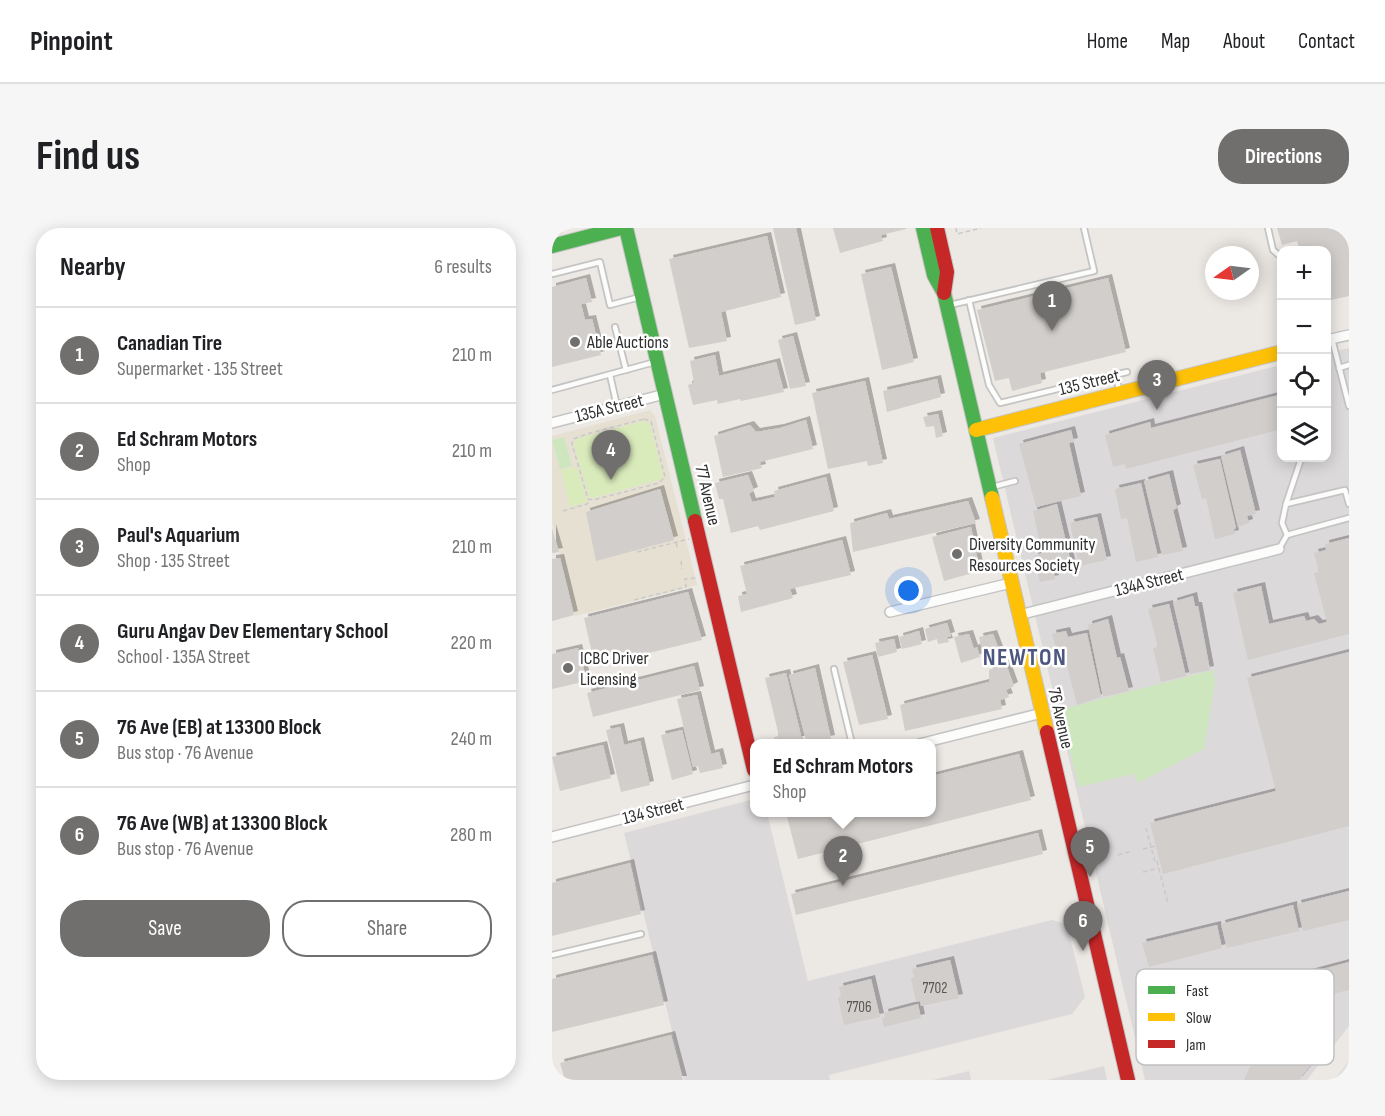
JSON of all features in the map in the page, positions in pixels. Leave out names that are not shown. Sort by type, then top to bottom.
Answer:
[{"type":"main road","points":[[552,246],[624,228]]},
{"type":"main road","name":"77 Avenue","points":[[624,228],[750,753]]},
{"type":"main road","name":"76 Avenue","points":[[923,228],[934,275],[945,299],[1128,1080]]},
{"type":"main road","name":"76 Avenue","points":[[937,228],[947,272],[945,299]]},
{"type":"main road","name":"135 Street","points":[[976,430],[1277,353]]},
{"type":"street","points":[[1331,340],[1349,335]]},
{"type":"street","name":"135A Street","points":[[552,423],[665,394]]},
{"type":"street","name":"134A Street","points":[[1019,615],[1279,549]]},
{"type":"street","points":[[890,612],[1011,583]]},
{"type":"street","points":[[936,740],[1042,713]]},
{"type":"street","name":"134 Street","points":[[552,837],[750,786]]},
{"type":"lane","points":[[945,299],[969,300],[1094,271],[1084,228]]},
{"type":"lane","points":[[1268,228],[1273,250],[1277,254]]},
{"type":"lane","points":[[552,274],[600,262],[610,305],[642,297]]},
{"type":"lane","points":[[969,300],[989,385],[1000,403],[1127,372]]},
{"type":"lane","points":[[615,327],[626,370]]},
{"type":"lane","points":[[1331,346],[1349,406]]},
{"type":"lane","points":[[552,390],[657,362]]},
{"type":"lane","points":[[1339,368],[1349,365]]},
{"type":"lane","points":[[610,375],[617,406]]},
{"type":"lane","points":[[1116,375],[1120,393]]},
{"type":"lane","points":[[1287,535],[1282,523],[1299,462]]},
{"type":"lane","points":[[989,488],[1015,481]]},
{"type":"lane","points":[[1286,504],[1345,490],[1349,504]]},
{"type":"lane","points":[[1279,549],[1287,535],[1349,518]]},
{"type":"lane","points":[[834,669],[851,739]]},
{"type":"lane","points":[[552,955],[641,934]]},
{"type":"path","points":[[956,228],[957,234],[981,228]]},
{"type":"path","points":[[563,511],[587,504],[591,500],[664,480],[651,421],[644,419],[573,439],[572,444],[585,494],[591,500]]},
{"type":"path","points":[[637,552],[689,538]]},
{"type":"path","points":[[676,542],[678,550]]},
{"type":"path","points":[[681,561],[682,569]]},
{"type":"path","points":[[633,600],[686,587],[685,579],[699,580]]},
{"type":"path","points":[[1146,828],[1168,904]]},
{"type":"path","points":[[1143,849],[1156,846]]},
{"type":"path","points":[[1118,855],[1132,851]]},
{"type":"path","points":[[1087,863],[1107,858]]},
{"type":"path","points":[[1143,872],[1159,868]]},
{"type":"shaded area","points":[[1349,348],[1349,1026],[1334,1045],[1334,969],[1136,969],[1136,1042],[993,438],[1277,366],[1277,462],[1331,462],[1331,352]]},
{"type":"shaded area","points":[[650,410],[655,416],[697,585],[575,616],[552,523],[552,436]]},
{"type":"shaded area","points":[[750,800],[750,817],[768,817],[808,981],[1052,920],[1063,923],[1068,929],[1085,997],[1072,1014],[829,1075],[830,1080],[684,1080],[624,833]]},
{"type":"shaded area","points":[[1141,1065],[1319,1065],[1307,1080],[1145,1080]]},
{"type":"shaded area","points":[[1104,1066],[1107,1080],[1047,1080]]},
{"type":"shaded area","points":[[969,1071],[971,1080],[933,1080]]},
{"type":"green space","points":[[644,421],[650,425],[663,475],[662,479],[593,498],[589,497],[574,444],[576,439]]},
{"type":"green space","points":[[564,437],[572,466],[560,469],[552,440]]},
{"type":"green space","points":[[577,467],[587,502],[570,507],[561,470]]},
{"type":"green space","points":[[1213,670],[1215,682],[1204,749],[1138,783],[1134,774],[1079,787],[1059,710]]},
{"type":"building","points":[[773,228],[796,228],[816,320],[795,325]]},
{"type":"building","points":[[833,228],[906,229],[881,235],[883,241],[840,253]]},
{"type":"building","points":[[1277,228],[1349,228],[1349,296],[1331,300],[1331,246],[1299,246],[1297,241],[1282,245]]},
{"type":"building","points":[[767,236],[781,297],[721,312],[727,341],[689,348],[669,259]]},
{"type":"building","points":[[891,267],[914,362],[882,370],[861,274]]},
{"type":"building","points":[[586,278],[592,302],[581,304],[585,320],[592,319],[601,355],[552,367],[552,287]]},
{"type":"building","points":[[1108,278],[1126,352],[1040,373],[1042,383],[1012,391],[1009,378],[995,381],[977,310]]},
{"type":"building","points":[[793,336],[806,386],[790,389],[778,340]]},
{"type":"building","points":[[715,355],[719,376],[776,362],[784,392],[741,401],[740,399],[718,404],[717,400],[693,405],[688,385],[694,383],[690,361]]},
{"type":"building","points":[[937,379],[941,397],[887,412],[883,391]]},
{"type":"building","points":[[865,381],[883,463],[868,466],[867,461],[828,469],[812,393]]},
{"type":"building","points":[[1277,396],[1277,430],[1126,469],[1125,464],[1113,467],[1105,435],[1150,422],[1151,428]]},
{"type":"building","points":[[938,414],[943,436],[936,438],[934,426],[926,427],[923,417]]},
{"type":"building","points":[[806,420],[813,449],[760,462],[762,468],[723,477],[714,436],[750,425],[756,432]]},
{"type":"building","points":[[1071,430],[1074,442],[1069,443],[1081,496],[1036,507],[1019,444]]},
{"type":"building","points":[[1240,450],[1256,514],[1247,516],[1249,523],[1238,527],[1221,456]]},
{"type":"building","points":[[1220,459],[1236,528],[1234,529],[1235,534],[1215,539],[1206,498],[1202,499],[1193,465]]},
{"type":"building","points":[[1169,474],[1177,508],[1173,510],[1183,551],[1162,555],[1144,481]]},
{"type":"building","points":[[748,475],[754,491],[749,493],[752,502],[775,497],[774,491],[826,477],[834,511],[760,530],[758,526],[731,533],[723,499],[719,499],[715,483]]},
{"type":"building","points":[[1141,483],[1158,557],[1136,562],[1127,518],[1121,519],[1115,489]]},
{"type":"building","points":[[660,489],[674,540],[596,561],[586,512]]},
{"type":"building","points":[[968,501],[976,523],[853,552],[850,523],[887,513],[889,519]]},
{"type":"building","points":[[1057,504],[1072,567],[1054,572],[1055,579],[1040,582],[1034,556],[1042,553],[1033,511]]},
{"type":"building","points":[[1097,517],[1107,560],[1079,566],[1070,523]]},
{"type":"building","name":"Diversity Community Resources Society","points":[[971,527],[980,571],[944,581],[932,537]]},
{"type":"building","points":[[552,528],[559,552],[552,553]]},
{"type":"building","points":[[1349,538],[1349,634],[1248,660],[1233,593],[1261,586],[1269,624],[1304,616],[1306,621],[1314,619],[1319,624],[1327,622],[1314,573],[1319,572],[1314,553],[1326,550],[1325,544]]},
{"type":"building","points":[[842,540],[851,575],[790,589],[793,598],[741,612],[738,596],[747,594],[740,566]]},
{"type":"building","points":[[560,558],[574,615],[552,621],[552,559]]},
{"type":"building","points":[[688,592],[702,640],[595,666],[584,618]]},
{"type":"building","points":[[1193,596],[1195,606],[1198,606],[1210,670],[1190,674],[1173,602]]},
{"type":"building","points":[[1169,604],[1186,676],[1161,682],[1153,648],[1158,647],[1148,609]]},
{"type":"building","points":[[1108,619],[1117,658],[1120,657],[1129,691],[1103,697],[1088,625]]},
{"type":"building","points":[[947,623],[951,636],[947,637],[949,642],[938,644],[937,639],[928,642],[925,629]]},
{"type":"building","points":[[919,631],[922,644],[902,649],[899,637]]},
{"type":"building","points":[[1066,631],[1068,637],[1087,633],[1101,697],[1077,705],[1065,658],[1059,660],[1052,634]]},
{"type":"building","points":[[969,634],[974,649],[977,647],[980,657],[961,663],[954,637]]},
{"type":"building","points":[[993,634],[999,650],[983,654],[979,637]]},
{"type":"building","points":[[894,639],[897,652],[878,657],[875,643]]},
{"type":"building","name":"ICBC Driver Licensing","points":[[578,648],[587,681],[552,689],[552,654]]},
{"type":"building","points":[[1349,652],[1349,826],[1163,874],[1150,823],[1276,791],[1247,678]]},
{"type":"building","points":[[872,655],[888,719],[859,725],[843,662]]},
{"type":"building","points":[[1006,664],[1014,686],[1006,690],[1009,697],[1000,700],[1002,709],[905,731],[900,705],[989,682],[989,670]]},
{"type":"building","points":[[694,666],[700,690],[593,717],[587,693]]},
{"type":"building","points":[[815,668],[831,739],[806,739],[789,675]]},
{"type":"building","points":[[786,673],[802,739],[774,739],[774,737],[779,736],[765,678]]},
{"type":"building","points":[[697,695],[711,754],[719,752],[723,768],[700,773],[698,766],[693,767],[677,699]]},
{"type":"building","points":[[620,727],[624,745],[640,741],[650,785],[621,792],[606,730]]},
{"type":"building","points":[[682,730],[693,774],[672,780],[661,735]]},
{"type":"building","points":[[603,745],[611,778],[560,791],[552,757]]},
{"type":"building","points":[[1019,754],[1031,800],[798,859],[787,817],[936,817],[936,775]]},
{"type":"building","points":[[1038,833],[1043,854],[796,915],[791,894]]},
{"type":"building","points":[[630,863],[641,914],[552,936],[552,883]]},
{"type":"building","points":[[1349,891],[1349,920],[1303,931],[1297,904]]},
{"type":"building","points":[[1293,905],[1299,931],[1227,948],[1221,924]]},
{"type":"building","points":[[1217,925],[1222,948],[1149,967],[1142,943]]},
{"type":"building","points":[[652,955],[664,1005],[552,1032],[552,979]]},
{"type":"building","points":[[950,960],[959,998],[921,1006],[920,1001],[916,1002],[911,978],[914,977],[912,969]]},
{"type":"building","points":[[1349,962],[1349,990],[1334,994],[1334,969],[1323,969]]},
{"type":"building","points":[[871,979],[880,1017],[844,1025],[838,998],[841,996],[839,987]]},
{"type":"building","points":[[918,1004],[921,1018],[884,1027],[882,1018],[885,1017],[884,1013]]},
{"type":"building","points":[[671,1035],[683,1080],[565,1080],[560,1063]]},
{"type":"building","points":[[1251,1065],[1311,1065],[1299,1080],[1244,1080]]},
{"type":"railway","points":[[1336,1080],[1349,1063]]},
{"type":"traffic: fast","points":[[552,229],[556,228]]},
{"type":"traffic: fast","points":[[552,246],[621,228]]},
{"type":"traffic: fast","points":[[626,228],[695,521]]},
{"type":"traffic: fast","points":[[923,228],[934,275],[944,293],[992,498]]},
{"type":"traffic: slow","points":[[976,430],[1277,353]]},
{"type":"traffic: slow","points":[[992,498],[1047,732]]},
{"type":"traffic: jam","points":[[937,228],[947,272],[944,293]]},
{"type":"traffic: jam","points":[[695,521],[750,753]]},
{"type":"traffic: jam","points":[[1047,732],[1128,1080]]},
{"type":"place","name":"Canadian Tire","points":[[1052,331]]},
{"type":"place","name":"Able Auctions","points":[[575,342]]},
{"type":"place","name":"Paul's Aquarium","points":[[1157,410]]},
{"type":"place","name":"Guru Angav Dev Elementary School","points":[[611,480]]},
{"type":"place","name":"Diversity Community Resources Society","points":[[957,554]]},
{"type":"place","name":"ICBC Driver Licensing","points":[[568,668]]},
{"type":"place","name":"76 Ave (EB) at 13300 Block","points":[[1090,877]]},
{"type":"place","name":"Ed Schram Motors","points":[[843,886]]},
{"type":"place","name":"76 Ave (WB) at 13300 Block","points":[[1083,951]]},
{"type":"district","name":"NEWTON","points":[[1025,657]]}]
